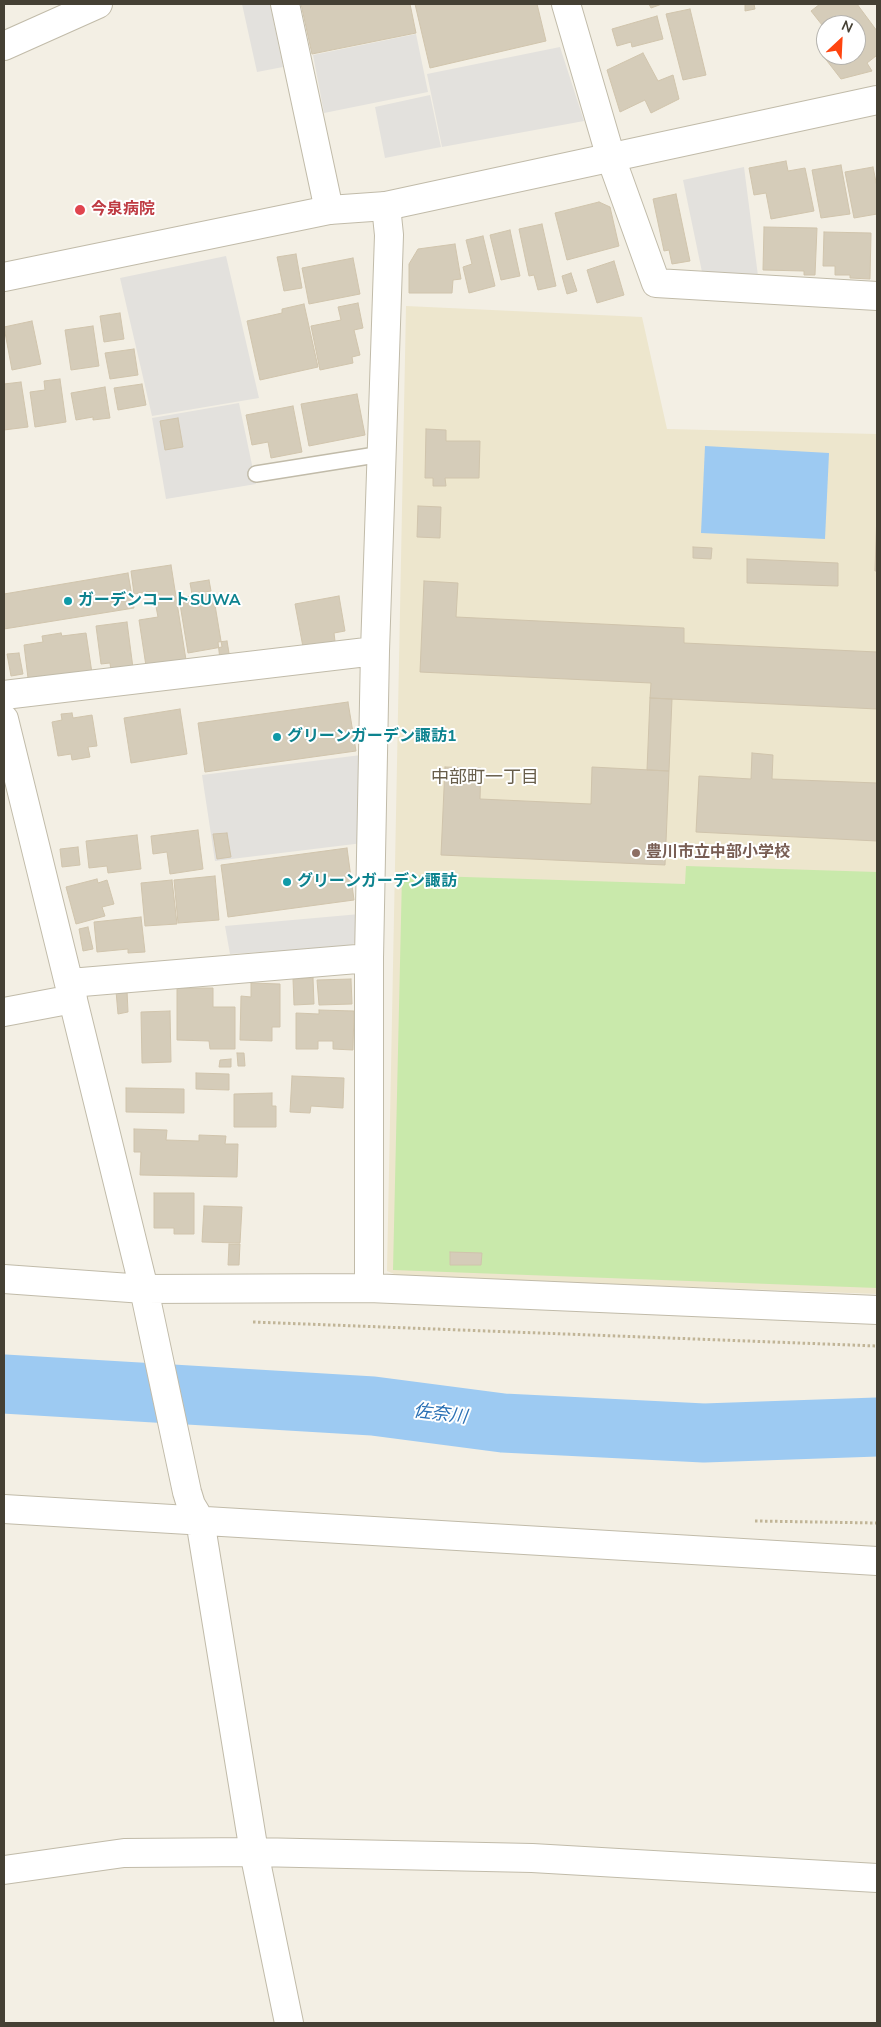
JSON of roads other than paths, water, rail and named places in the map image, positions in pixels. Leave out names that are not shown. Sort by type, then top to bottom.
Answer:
[{"type":"street","points":[[4,46],[98,4]]},
{"type":"street","points":[[285,4],[330,210]]},
{"type":"street","points":[[566,4],[611,158],[656,283],[877,296]]},
{"type":"street","points":[[4,277],[330,210],[386,206],[877,100]]},
{"type":"street","points":[[370,1288],[369,958],[375,651],[389,235],[386,206]]},
{"type":"street","points":[[4,695],[375,651]]},
{"type":"street","points":[[4,719],[147,1300],[187,1492],[191,1505],[200,1520],[254,1852],[289,2023]]},
{"type":"street","points":[[4,1012],[71,991],[369,958]]},
{"type":"street","points":[[4,1279],[147,1300],[370,1288],[877,1310]]},
{"type":"street","points":[[4,1509],[877,1561]]},
{"type":"street","points":[[4,1870],[124,1854],[254,1852],[532,1858],[877,1878]]},
{"type":"lane","points":[[256,474],[382,454]]},
{"type":"water","points":[[705,446],[829,453],[825,539],[701,533]]},
{"type":"waterway","name":"佐奈川","points":[[4,1384],[373,1406],[503,1423],[704,1433],[877,1427]]},
{"type":"place","name":"今泉病院","points":[[80,210]]},
{"type":"place","name":"ガーデンコートSUWA","points":[[68,601]]},
{"type":"place","name":"グリーンガーデン諏訪1","points":[[277,737]]},
{"type":"place","name":"豊川市立中部小学校","points":[[636,853]]},
{"type":"place","name":"グリーンガーデン諏訪","points":[[287,882]]},
{"type":"district","name":"中部町一丁目","points":[[485,779]]}]
